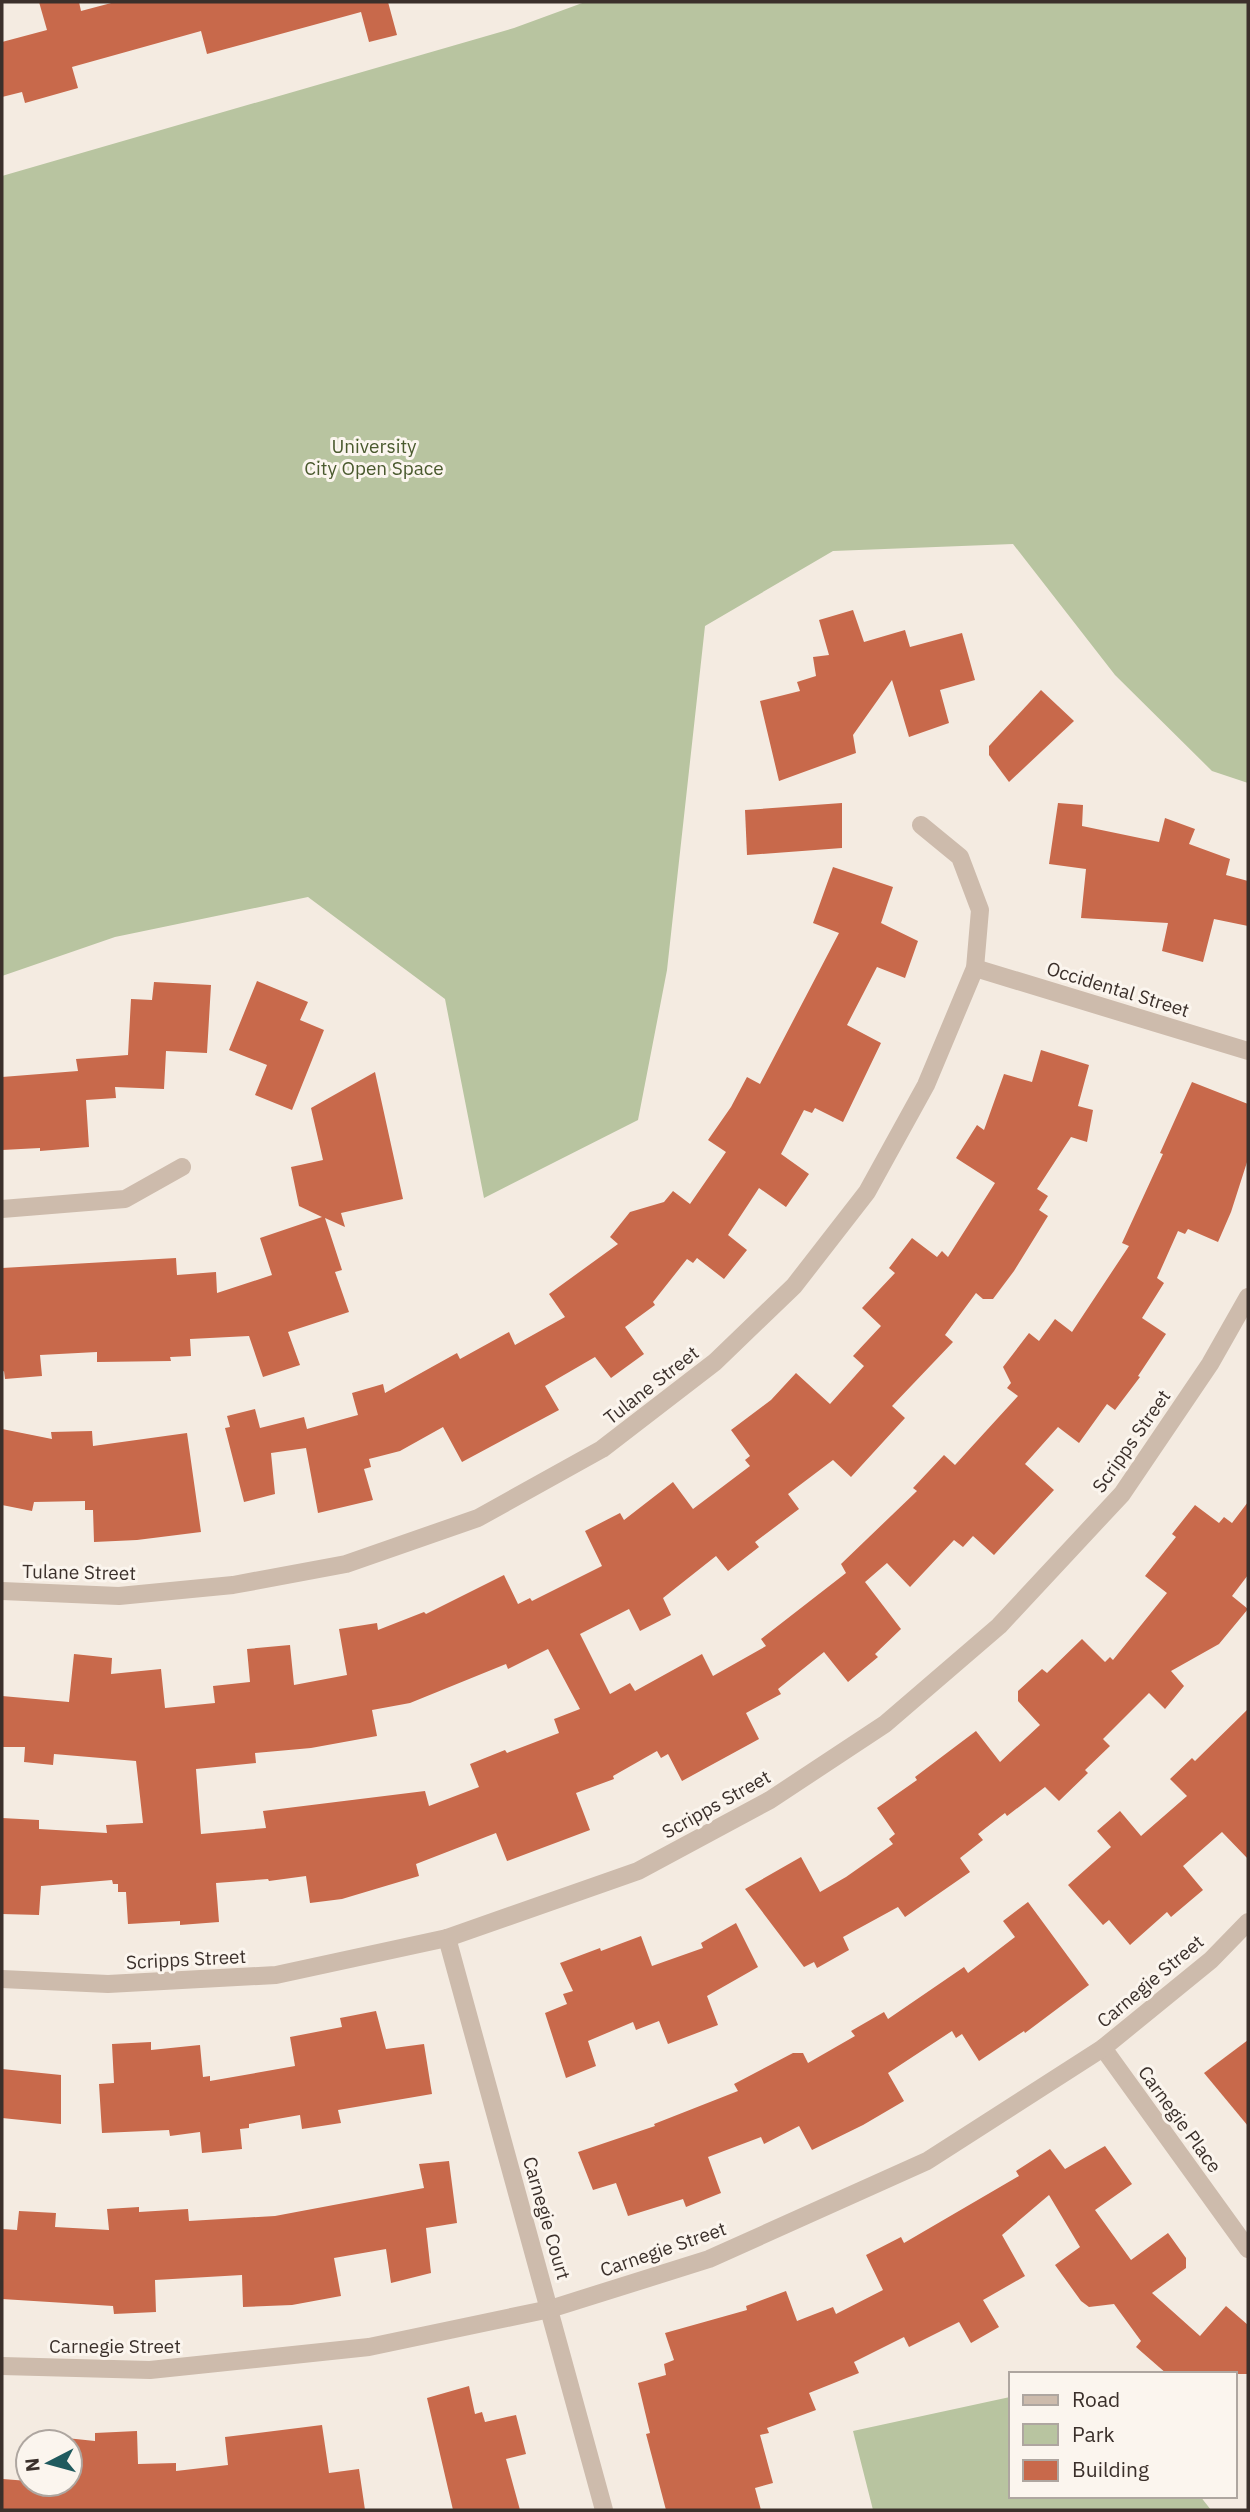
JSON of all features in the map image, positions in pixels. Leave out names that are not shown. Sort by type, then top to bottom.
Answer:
[{"type":"street","name":"Tulane Street","points":[[2,1591],[119,1597],[233,1586],[346,1564],[478,1518],[602,1449],[715,1362],[794,1286],[867,1192],[926,1085],[975,968],[980,910],[960,857],[921,825]]},
{"type":"street","name":"Occidental Street","points":[[975,968],[1248,1051]]},
{"type":"street","points":[[2,1209],[125,1199],[182,1167]]},
{"type":"street","name":"Scripps Street","points":[[2,1979],[108,1984],[276,1975],[447,1938],[638,1871],[770,1800],[886,1724],[999,1626],[1122,1494],[1210,1364],[1248,1297]]},
{"type":"street","name":"Carnegie Street","points":[[2,2366],[150,2370],[369,2347],[550,2309],[709,2259],[927,2161],[1103,2048],[1211,1960],[1248,1923]]},
{"type":"street","name":"Carnegie Court","points":[[447,1938],[604,2510]]},
{"type":"street","name":"Carnegie Place","points":[[1103,2048],[1248,2249]]},
{"type":"green space","name":"University City Open Space","points":[[585,2],[1248,2],[1248,783],[1212,771],[1115,675],[1013,544],[833,551],[705,626],[667,970],[638,1120],[484,1198],[445,999],[308,897],[115,937],[2,976],[2,176],[514,28]]},
{"type":"green space","points":[[1009,2397],[1009,2498],[1202,2498],[1211,2510],[873,2510],[853,2431]]},
{"type":"building","points":[[39,2],[79,2],[81,11],[115,2],[388,2],[397,35],[369,42],[361,12],[207,54],[201,31],[72,67],[78,88],[25,103],[22,92],[2,97],[2,42],[47,30]]},
{"type":"building","points":[[853,610],[864,642],[905,630],[910,647],[962,633],[975,680],[940,690],[949,723],[909,737],[892,680],[853,735],[856,753],[779,781],[760,701],[800,691],[797,682],[816,676],[813,657],[829,655],[819,620]]},
{"type":"building","points":[[1041,690],[1074,721],[1009,782],[989,755],[989,746]]},
{"type":"building","points":[[842,803],[842,848],[747,855],[745,810]]},
{"type":"building","points":[[1058,803],[1083,805],[1082,826],[1159,842],[1165,818],[1195,829],[1189,844],[1230,859],[1226,875],[1248,881],[1248,926],[1214,919],[1203,962],[1162,951],[1168,923],[1081,918],[1086,869],[1049,864]]},
{"type":"building","points":[[833,867],[893,887],[881,923],[918,941],[905,978],[877,967],[847,1025],[881,1043],[843,1122],[815,1108],[812,1113],[804,1110],[781,1154],[809,1174],[786,1207],[759,1188],[728,1235],[747,1250],[724,1279],[697,1258],[693,1263],[687,1259],[653,1302],[655,1305],[625,1327],[644,1354],[611,1378],[595,1357],[545,1386],[559,1410],[462,1462],[443,1427],[400,1451],[369,1459],[371,1467],[364,1469],[373,1500],[318,1513],[306,1448],[271,1453],[275,1494],[244,1502],[225,1428],[230,1427],[227,1416],[255,1409],[260,1428],[304,1417],[307,1429],[358,1415],[352,1393],[383,1384],[385,1393],[457,1353],[460,1359],[509,1332],[515,1345],[565,1317],[549,1294],[618,1244],[610,1237],[630,1212],[664,1202],[673,1191],[690,1204],[726,1152],[708,1140],[731,1107],[747,1077],[760,1084],[839,933],[813,923]]},
{"type":"building","points":[[257,981],[308,1002],[300,1020],[324,1030],[292,1110],[255,1095],[267,1065],[229,1050]]},
{"type":"building","points":[[154,982],[211,985],[207,1053],[166,1051],[164,1089],[115,1087],[116,1098],[86,1100],[89,1147],[40,1151],[40,1148],[2,1150],[2,1077],[78,1071],[76,1059],[128,1055],[131,999],[152,1000]]},
{"type":"building","points":[[1041,1050],[1089,1065],[1078,1106],[1093,1110],[1087,1142],[1071,1137],[1037,1189],[1048,1196],[1039,1210],[1048,1216],[1014,1271],[993,1299],[983,1299],[976,1293],[945,1335],[953,1342],[892,1406],[905,1418],[851,1477],[833,1460],[788,1494],[799,1509],[755,1542],[759,1547],[728,1571],[716,1556],[663,1598],[671,1615],[640,1631],[629,1609],[580,1634],[610,1694],[630,1683],[635,1691],[702,1654],[713,1676],[766,1646],[761,1639],[846,1573],[841,1564],[917,1491],[913,1488],[944,1455],[955,1465],[1018,1396],[1007,1388],[1011,1383],[1003,1367],[1029,1333],[1039,1341],[1055,1319],[1072,1332],[1129,1246],[1122,1243],[1163,1154],[1160,1153],[1192,1082],[1248,1104],[1248,1159],[1231,1212],[1218,1242],[1188,1229],[1185,1234],[1178,1231],[1157,1278],[1164,1283],[1142,1318],[1166,1334],[1138,1376],[1140,1377],[1115,1410],[1107,1404],[1079,1443],[1058,1427],[1025,1464],[1054,1490],[994,1555],[973,1536],[963,1547],[954,1540],[910,1587],[887,1563],[865,1582],[901,1629],[875,1654],[878,1657],[848,1682],[824,1652],[778,1689],[781,1694],[746,1713],[759,1739],[682,1781],[668,1754],[661,1758],[657,1751],[613,1776],[614,1779],[576,1793],[590,1830],[507,1861],[496,1833],[416,1864],[419,1876],[342,1899],[310,1903],[306,1876],[269,1881],[216,1883],[219,1922],[180,1925],[180,1921],[128,1924],[126,1892],[118,1892],[118,1884],[113,1884],[112,1880],[41,1886],[39,1915],[2,1914],[2,1818],[39,1820],[39,1829],[107,1833],[106,1825],[143,1823],[136,1761],[54,1754],[53,1765],[24,1762],[25,1747],[2,1747],[2,1696],[69,1702],[74,1654],[112,1658],[111,1674],[161,1669],[165,1708],[215,1703],[213,1686],[250,1682],[247,1649],[290,1645],[294,1685],[347,1675],[339,1629],[377,1623],[378,1630],[424,1612],[426,1614],[504,1575],[518,1604],[530,1598],[532,1601],[602,1566],[585,1531],[620,1513],[624,1520],[673,1482],[693,1509],[750,1466],[745,1460],[750,1456],[731,1430],[771,1400],[796,1373],[830,1404],[864,1366],[853,1356],[881,1326],[862,1308],[895,1273],[889,1268],[912,1238],[937,1257],[942,1251],[948,1257],[995,1183],[956,1158],[977,1125],[984,1130],[1004,1074],[1032,1082]],"holes":[[[548,1649],[580,1709],[554,1719],[559,1733],[470,1764],[479,1787],[429,1806],[425,1791],[263,1811],[266,1828],[201,1834],[196,1769],[256,1763],[255,1753],[311,1748],[377,1736],[372,1710],[410,1703],[506,1664],[508,1669]]]},
{"type":"building","points":[[375,1072],[403,1199],[341,1213],[345,1227],[325,1218],[342,1270],[335,1272],[349,1312],[288,1332],[300,1365],[263,1377],[249,1336],[190,1339],[191,1356],[170,1357],[171,1361],[97,1362],[97,1352],[40,1355],[42,1376],[5,1379],[4,1371],[2,1372],[2,1268],[176,1258],[177,1275],[216,1272],[217,1293],[272,1275],[260,1238],[322,1217],[299,1206],[291,1167],[323,1160],[311,1108]]},
{"type":"building","points":[[2,1429],[52,1439],[51,1432],[92,1431],[93,1446],[187,1433],[201,1532],[94,1542],[93,1510],[85,1510],[85,1501],[34,1502],[32,1511],[2,1505]]},
{"type":"building","points":[[1248,1502],[1248,1575],[1232,1596],[1248,1609],[1219,1644],[1171,1671],[1184,1686],[1165,1709],[1149,1693],[1103,1739],[1110,1746],[1085,1770],[1088,1773],[1059,1801],[1045,1787],[978,1834],[983,1840],[960,1858],[970,1872],[905,1917],[898,1907],[843,1937],[849,1950],[817,1968],[814,1962],[804,1967],[745,1889],[801,1857],[820,1892],[846,1877],[893,1844],[889,1839],[895,1834],[877,1808],[917,1780],[915,1777],[976,1731],[1000,1762],[1040,1725],[1018,1701],[1018,1691],[1042,1669],[1047,1673],[1082,1639],[1105,1662],[1110,1657],[1113,1660],[1167,1593],[1145,1576],[1176,1537],[1172,1534],[1195,1505],[1219,1523],[1224,1517],[1232,1523]]},
{"type":"building","points":[[1248,1709],[1248,1859],[1222,1832],[1183,1866],[1203,1890],[1171,1917],[1167,1912],[1130,1945],[1109,1920],[1103,1925],[1068,1885],[1111,1847],[1097,1831],[1120,1811],[1141,1836],[1187,1796],[1170,1779],[1192,1758],[1195,1761]]},
{"type":"building","points":[[1028,1902],[1089,1985],[1025,2033],[1024,2031],[979,2061],[962,2034],[956,2038],[952,2031],[888,2073],[904,2101],[812,2150],[799,2126],[764,2144],[761,2137],[708,2157],[721,2193],[686,2207],[683,2199],[628,2216],[616,2183],[593,2190],[578,2152],[655,2126],[654,2124],[738,2091],[734,2084],[793,2053],[803,2053],[808,2063],[855,2036],[851,2031],[884,2012],[888,2019],[964,1967],[968,1973],[1015,1937],[1003,1921]]},
{"type":"building","points":[[736,1923],[758,1967],[707,1996],[718,2025],[668,2044],[659,2021],[636,2030],[633,2022],[588,2041],[596,2066],[566,2078],[545,2013],[567,2004],[563,1994],[573,1991],[560,1963],[641,1936],[652,1966],[703,1948],[701,1943]]},
{"type":"building","points":[[376,2011],[386,2049],[424,2044],[432,2094],[338,2110],[341,2123],[302,2129],[300,2115],[249,2124],[249,2128],[240,2129],[242,2149],[202,2153],[200,2132],[170,2136],[169,2130],[102,2133],[99,2084],[114,2083],[112,2044],[151,2042],[151,2050],[200,2045],[203,2077],[210,2076],[210,2081],[295,2066],[290,2037],[342,2027],[340,2018]]},
{"type":"building","points":[[1248,2040],[1248,2126],[1204,2073]]},
{"type":"building","points":[[2,2069],[61,2075],[61,2124],[2,2118]]},
{"type":"building","points":[[1105,2146],[1132,2184],[1095,2210],[1131,2260],[1168,2233],[1186,2258],[1186,2268],[1152,2293],[1200,2336],[1226,2306],[1248,2325],[1248,2374],[1165,2372],[1136,2347],[1141,2341],[1114,2304],[1089,2307],[1081,2301],[1055,2265],[1080,2247],[1049,2195],[1002,2235],[1025,2276],[983,2300],[999,2327],[971,2343],[959,2322],[909,2347],[904,2337],[854,2362],[859,2373],[809,2393],[816,2410],[767,2428],[769,2433],[760,2435],[773,2483],[755,2488],[761,2510],[666,2510],[646,2434],[650,2433],[638,2383],[666,2375],[664,2364],[674,2360],[665,2333],[747,2310],[746,2306],[786,2291],[797,2321],[833,2307],[836,2314],[883,2290],[866,2255],[901,2237],[904,2243],[1019,2176],[1016,2171],[1050,2149],[1065,2169]]},
{"type":"building","points":[[449,2161],[457,2223],[426,2228],[431,2273],[391,2283],[386,2249],[334,2258],[341,2296],[292,2305],[243,2307],[242,2275],[155,2280],[156,2312],[114,2314],[113,2306],[2,2299],[2,2229],[17,2230],[19,2211],[56,2213],[55,2227],[109,2230],[107,2209],[139,2207],[139,2212],[188,2209],[189,2221],[275,2216],[424,2188],[419,2164]]},
{"type":"building","points":[[469,2386],[475,2414],[482,2412],[485,2422],[516,2415],[526,2454],[506,2459],[520,2510],[453,2510],[427,2398]]},
{"type":"building","points":[[322,2425],[329,2473],[359,2469],[365,2510],[2,2510],[3,2479],[14,2480],[14,2498],[84,2498],[84,2440],[95,2441],[95,2433],[137,2431],[138,2464],[176,2463],[176,2471],[228,2465],[225,2437]]}]
